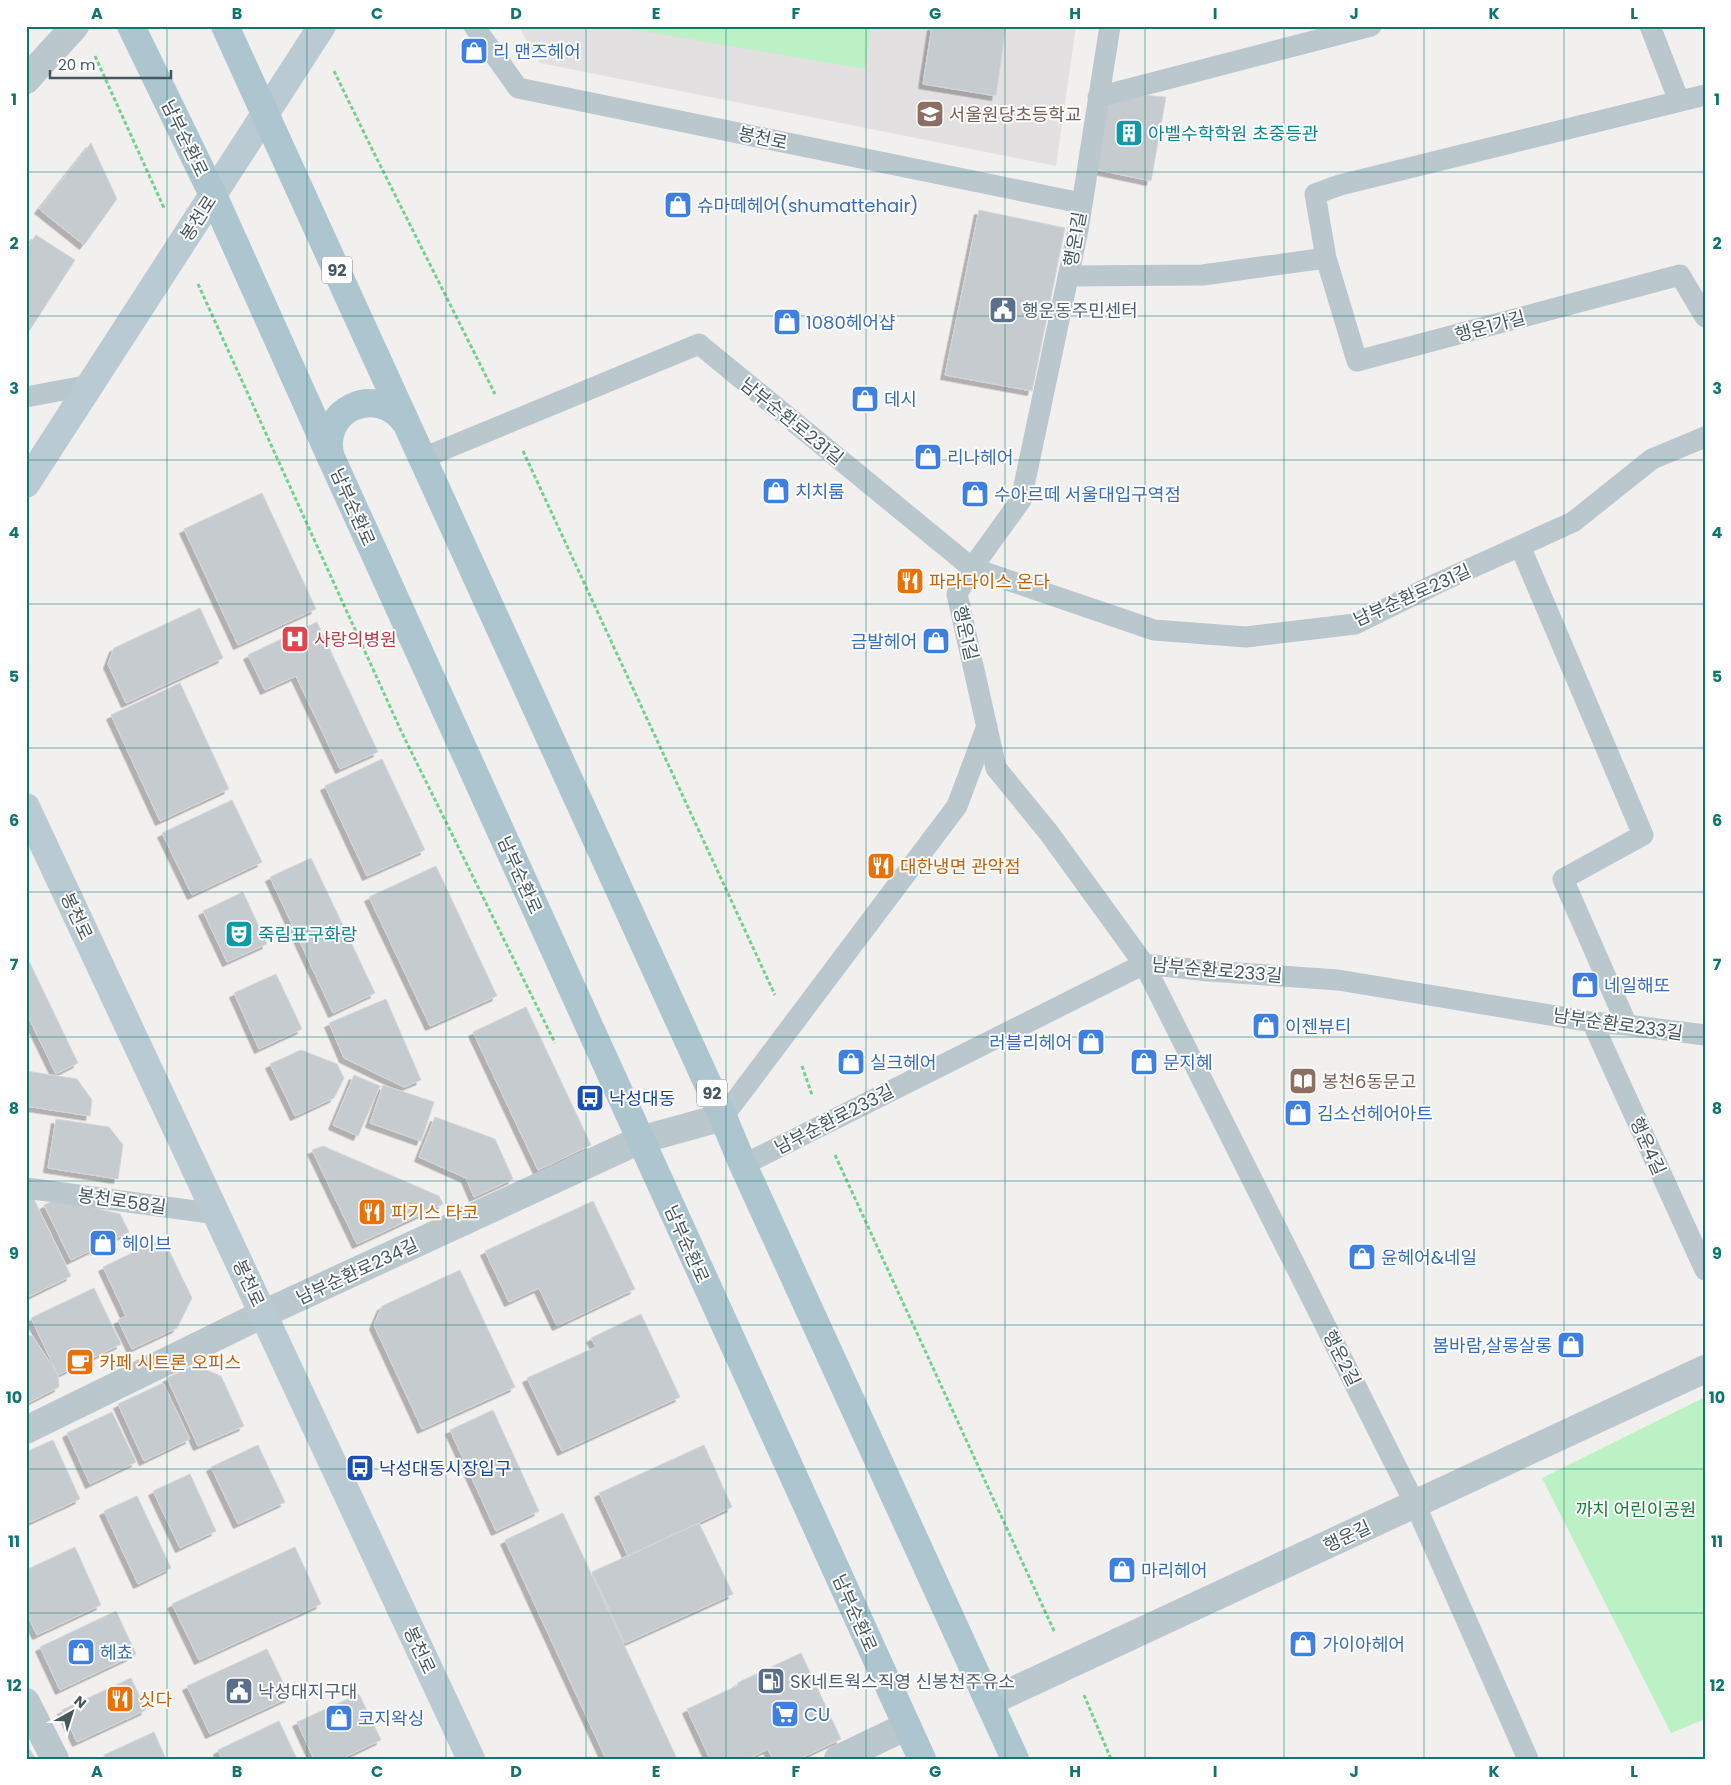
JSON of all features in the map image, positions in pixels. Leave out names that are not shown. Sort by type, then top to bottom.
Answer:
[{"type":"main road","name":"남부순환로","points":[[131,26],[213,194],[332,462],[922,1759]]},
{"type":"main road","name":"92","points":[[225,26],[409,426],[743,1165],[1015,1759]]},
{"type":"main road","name":"봉천로","points":[[26,484],[320,30]]},
{"type":"main road","points":[[332,462],[329,436],[334,424],[342,414],[354,406],[366,403],[379,403],[391,408],[409,426]]},
{"type":"main road","name":"봉천로","points":[[26,807],[471,1759]]},
{"type":"street","points":[[26,80],[75,26]]},
{"type":"street","name":"남부순환로234길","points":[[26,1430],[263,1314],[640,1140],[722,1117]]},
{"type":"street","name":"행운길","points":[[989,1702],[1705,1369]]},
{"type":"street","points":[[26,1702],[55,1759]]},
{"type":"street","points":[[838,1759],[907,1726]]},
{"type":"lane","name":"봉천로","points":[[474,26],[518,88],[1081,203]]},
{"type":"lane","name":"행운1길","points":[[1110,26],[1068,276],[1021,500],[972,568],[957,594],[996,768],[1049,832],[1144,964]]},
{"type":"lane","points":[[1098,97],[1371,26]]},
{"type":"lane","points":[[1650,26],[1679,101]]},
{"type":"lane","name":"행운1가길","points":[[1705,95],[1340,185],[1315,194],[1326,258],[1357,361],[1680,275],[1705,317]]},
{"type":"lane","points":[[1068,276],[1203,275],[1326,258]]},
{"type":"lane","name":"남부순환로231길","points":[[423,458],[699,344],[972,568],[1154,630],[1246,637],[1355,624],[1438,583],[1573,522],[1652,459],[1705,437]]},
{"type":"lane","points":[[26,397],[90,385]]},
{"type":"lane","points":[[1520,546],[1643,835],[1563,879],[1627,1025]]},
{"type":"lane","points":[[722,1117],[957,806],[987,726]]},
{"type":"lane","name":"남부순환로233길","points":[[743,1165],[1144,964],[1209,971],[1338,980],[1592,1022],[1705,1035]]},
{"type":"lane","name":"행운2길","points":[[1144,964],[1415,1504],[1528,1759]]},
{"type":"lane","name":"행운4길","points":[[1592,1022],[1705,1270]]},
{"type":"lane","name":"봉천로58길","points":[[26,1188],[217,1214]]},
{"type":"path","points":[[320,30],[376,156],[510,422],[790,1027],[822,1126],[1112,1759]]},
{"type":"path","points":[[93,52],[402,733],[557,1046]]},
{"type":"shaded area","name":"서울원당초등학교","points":[[518,26],[1076,26],[1056,166],[540,63]]},
{"type":"green space","points":[[612,26],[871,26],[865,69]]},
{"type":"green space","name":"까치 어린이공원","points":[[1705,1397],[1705,1719],[1671,1733],[1542,1478]]},
{"type":"building","points":[[932,26],[1006,26],[996,96],[923,84]]},
{"type":"building","name":"아벨수학학원 초중등관","points":[[1103,92],[1166,97],[1151,181],[1094,169]]},
{"type":"building","points":[[91,143],[117,199],[84,245],[39,209]]},
{"type":"building","points":[[979,210],[1065,228],[1032,391],[945,375]]},
{"type":"building","points":[[36,235],[75,260],[26,336],[26,250]]},
{"type":"building","points":[[262,493],[316,609],[238,645],[184,529]]},
{"type":"building","points":[[200,608],[223,658],[126,703],[108,664],[114,648]]},
{"type":"building","points":[[317,622],[378,752],[340,769],[296,676],[265,690],[248,655]]},
{"type":"building","points":[[180,683],[229,789],[160,821],[111,715]]},
{"type":"building","points":[[382,759],[425,850],[367,876],[325,786]]},
{"type":"building","points":[[232,800],[262,862],[192,895],[162,833]]},
{"type":"building","points":[[311,858],[375,993],[333,1013],[270,877]]},
{"type":"building","points":[[436,866],[497,996],[430,1026],[369,897]]},
{"type":"building","points":[[243,892],[267,944],[227,962],[203,911]]},
{"type":"building","points":[[26,955],[78,1063],[56,1074],[26,1012]]},
{"type":"building","points":[[276,974],[302,1029],[259,1049],[234,993]]},
{"type":"building","points":[[386,999],[421,1080],[404,1087],[344,1058],[329,1023]]},
{"type":"building","points":[[526,1007],[591,1145],[538,1170],[473,1032]]},
{"type":"building","points":[[301,1050],[337,1064],[344,1078],[334,1098],[295,1116],[270,1064]]},
{"type":"building","points":[[26,1071],[77,1079],[92,1100],[90,1116],[26,1106]]},
{"type":"building","points":[[354,1075],[380,1086],[358,1136],[333,1125]]},
{"type":"building","points":[[383,1085],[434,1102],[421,1141],[370,1123]]},
{"type":"building","points":[[435,1117],[495,1139],[513,1179],[474,1197],[466,1178],[419,1157]]},
{"type":"building","points":[[56,1119],[109,1127],[123,1145],[118,1179],[48,1168]]},
{"type":"building","points":[[323,1146],[439,1196],[443,1204],[357,1244],[312,1150]]},
{"type":"building","points":[[32,1195],[71,1276],[26,1298],[26,1198]]},
{"type":"building","points":[[57,1199],[120,1214],[129,1232],[71,1260],[44,1205]]},
{"type":"building","points":[[593,1201],[635,1289],[557,1326],[539,1288],[509,1302],[485,1251]]},
{"type":"building","points":[[163,1238],[192,1298],[177,1328],[132,1349],[118,1320],[126,1316],[103,1267]]},
{"type":"building","points":[[460,1270],[515,1387],[422,1429],[374,1325],[382,1306]]},
{"type":"building","points":[[94,1288],[121,1344],[58,1375],[31,1318]]},
{"type":"building","points":[[641,1314],[680,1397],[562,1451],[527,1378],[596,1347],[591,1338]]},
{"type":"building","points":[[32,1335],[58,1375],[59,1387],[26,1404],[26,1338]]},
{"type":"building","points":[[194,1365],[221,1376],[244,1426],[198,1446],[167,1378]]},
{"type":"building","points":[[163,1383],[190,1439],[144,1461],[118,1404]]},
{"type":"building","points":[[493,1410],[539,1511],[496,1531],[450,1430]]},
{"type":"building","points":[[112,1412],[136,1462],[90,1484],[67,1433]]},
{"type":"building","points":[[53,1440],[80,1499],[26,1524],[26,1452]]},
{"type":"building","points":[[258,1445],[285,1502],[238,1524],[211,1467]]},
{"type":"building","points":[[704,1445],[732,1507],[628,1556],[599,1493]]},
{"type":"building","points":[[190,1474],[216,1531],[180,1548],[153,1491]]},
{"type":"building","points":[[137,1496],[171,1568],[138,1584],[104,1511]]},
{"type":"building","points":[[563,1513],[677,1759],[606,1759],[505,1540]]},
{"type":"building","points":[[699,1523],[733,1594],[625,1643],[592,1572]]},
{"type":"building","points":[[75,1547],[101,1605],[37,1635],[26,1612],[26,1570]]},
{"type":"building","points":[[295,1547],[321,1604],[199,1660],[172,1604]]},
{"type":"building","points":[[116,1611],[136,1654],[60,1690],[40,1647]]},
{"type":"building","name":"낙성대지구대","points":[[267,1649],[290,1697],[210,1734],[187,1686]]},
{"type":"building","points":[[801,1653],[841,1739],[799,1759],[773,1759],[768,1749],[748,1759],[710,1759],[687,1709]]},
{"type":"building","points":[[131,1678],[146,1710],[77,1742],[62,1710]]},
{"type":"building","points":[[359,1694],[381,1740],[341,1759],[314,1759],[297,1722]]},
{"type":"building","points":[[279,1721],[297,1759],[222,1759],[218,1750]]},
{"type":"building","points":[[154,1732],[166,1759],[106,1759],[104,1755]]},
{"type":"building","points":[[26,1744],[36,1759],[26,1759]]},
{"type":"place","name":"리 맨즈헤어","points":[[474,51]]},
{"type":"place","name":"서울원당초등학교","points":[[930,114]]},
{"type":"place","name":"아벨수학학원 초중등관","points":[[1129,133]]},
{"type":"place","name":"슈마떼헤어(shumattehair)","points":[[678,205]]},
{"type":"place","name":"행운동주민센터","points":[[1003,310]]},
{"type":"place","name":"1080헤어샵","points":[[787,322]]},
{"type":"place","name":"데시","points":[[865,399]]},
{"type":"place","name":"리나헤어","points":[[928,457]]},
{"type":"place","name":"치치룸","points":[[776,491]]},
{"type":"place","name":"수아르떼 서울대입구역점","points":[[975,494]]},
{"type":"place","name":"파라다이스 온다","points":[[910,581]]},
{"type":"place","name":"사랑의병원","points":[[295,639]]},
{"type":"place","name":"금발헤어","points":[[936,641]]},
{"type":"place","name":"대한냉면 관악점","points":[[881,866]]},
{"type":"place","name":"죽림표구화랑","points":[[239,934]]},
{"type":"place","name":"네일해또","points":[[1585,985]]},
{"type":"place","name":"이젠뷰티","points":[[1266,1026]]},
{"type":"place","name":"러블리헤어","points":[[1091,1042]]},
{"type":"place","name":"실크헤어","points":[[851,1062]]},
{"type":"place","name":"문지혜","points":[[1144,1062]]},
{"type":"place","name":"봉천6동문고","points":[[1303,1081]]},
{"type":"place","name":"낙성대동","points":[[590,1098]]},
{"type":"place","name":"김소선헤어아트","points":[[1298,1113]]},
{"type":"place","name":"피기스 타코","points":[[372,1212]]},
{"type":"place","name":"헤이브","points":[[103,1243]]},
{"type":"place","name":"윤헤어&네일","points":[[1362,1257]]},
{"type":"place","name":"봄바람,살롱살롱","points":[[1571,1345]]},
{"type":"place","name":"카페 시트론 오피스","points":[[80,1362]]},
{"type":"place","name":"낙성대동시장입구","points":[[360,1468]]},
{"type":"place","name":"마리헤어","points":[[1122,1570]]},
{"type":"place","name":"가이아헤어","points":[[1303,1644]]},
{"type":"place","name":"헤쵸","points":[[81,1652]]},
{"type":"place","name":"SK네트웍스직영 신봉천주유소","points":[[771,1681]]},
{"type":"place","name":"낙성대지구대","points":[[239,1691]]},
{"type":"place","name":"싯다","points":[[120,1699]]},
{"type":"place","name":"CU","points":[[785,1714]]},
{"type":"place","name":"코지왁싱","points":[[339,1718]]}]
